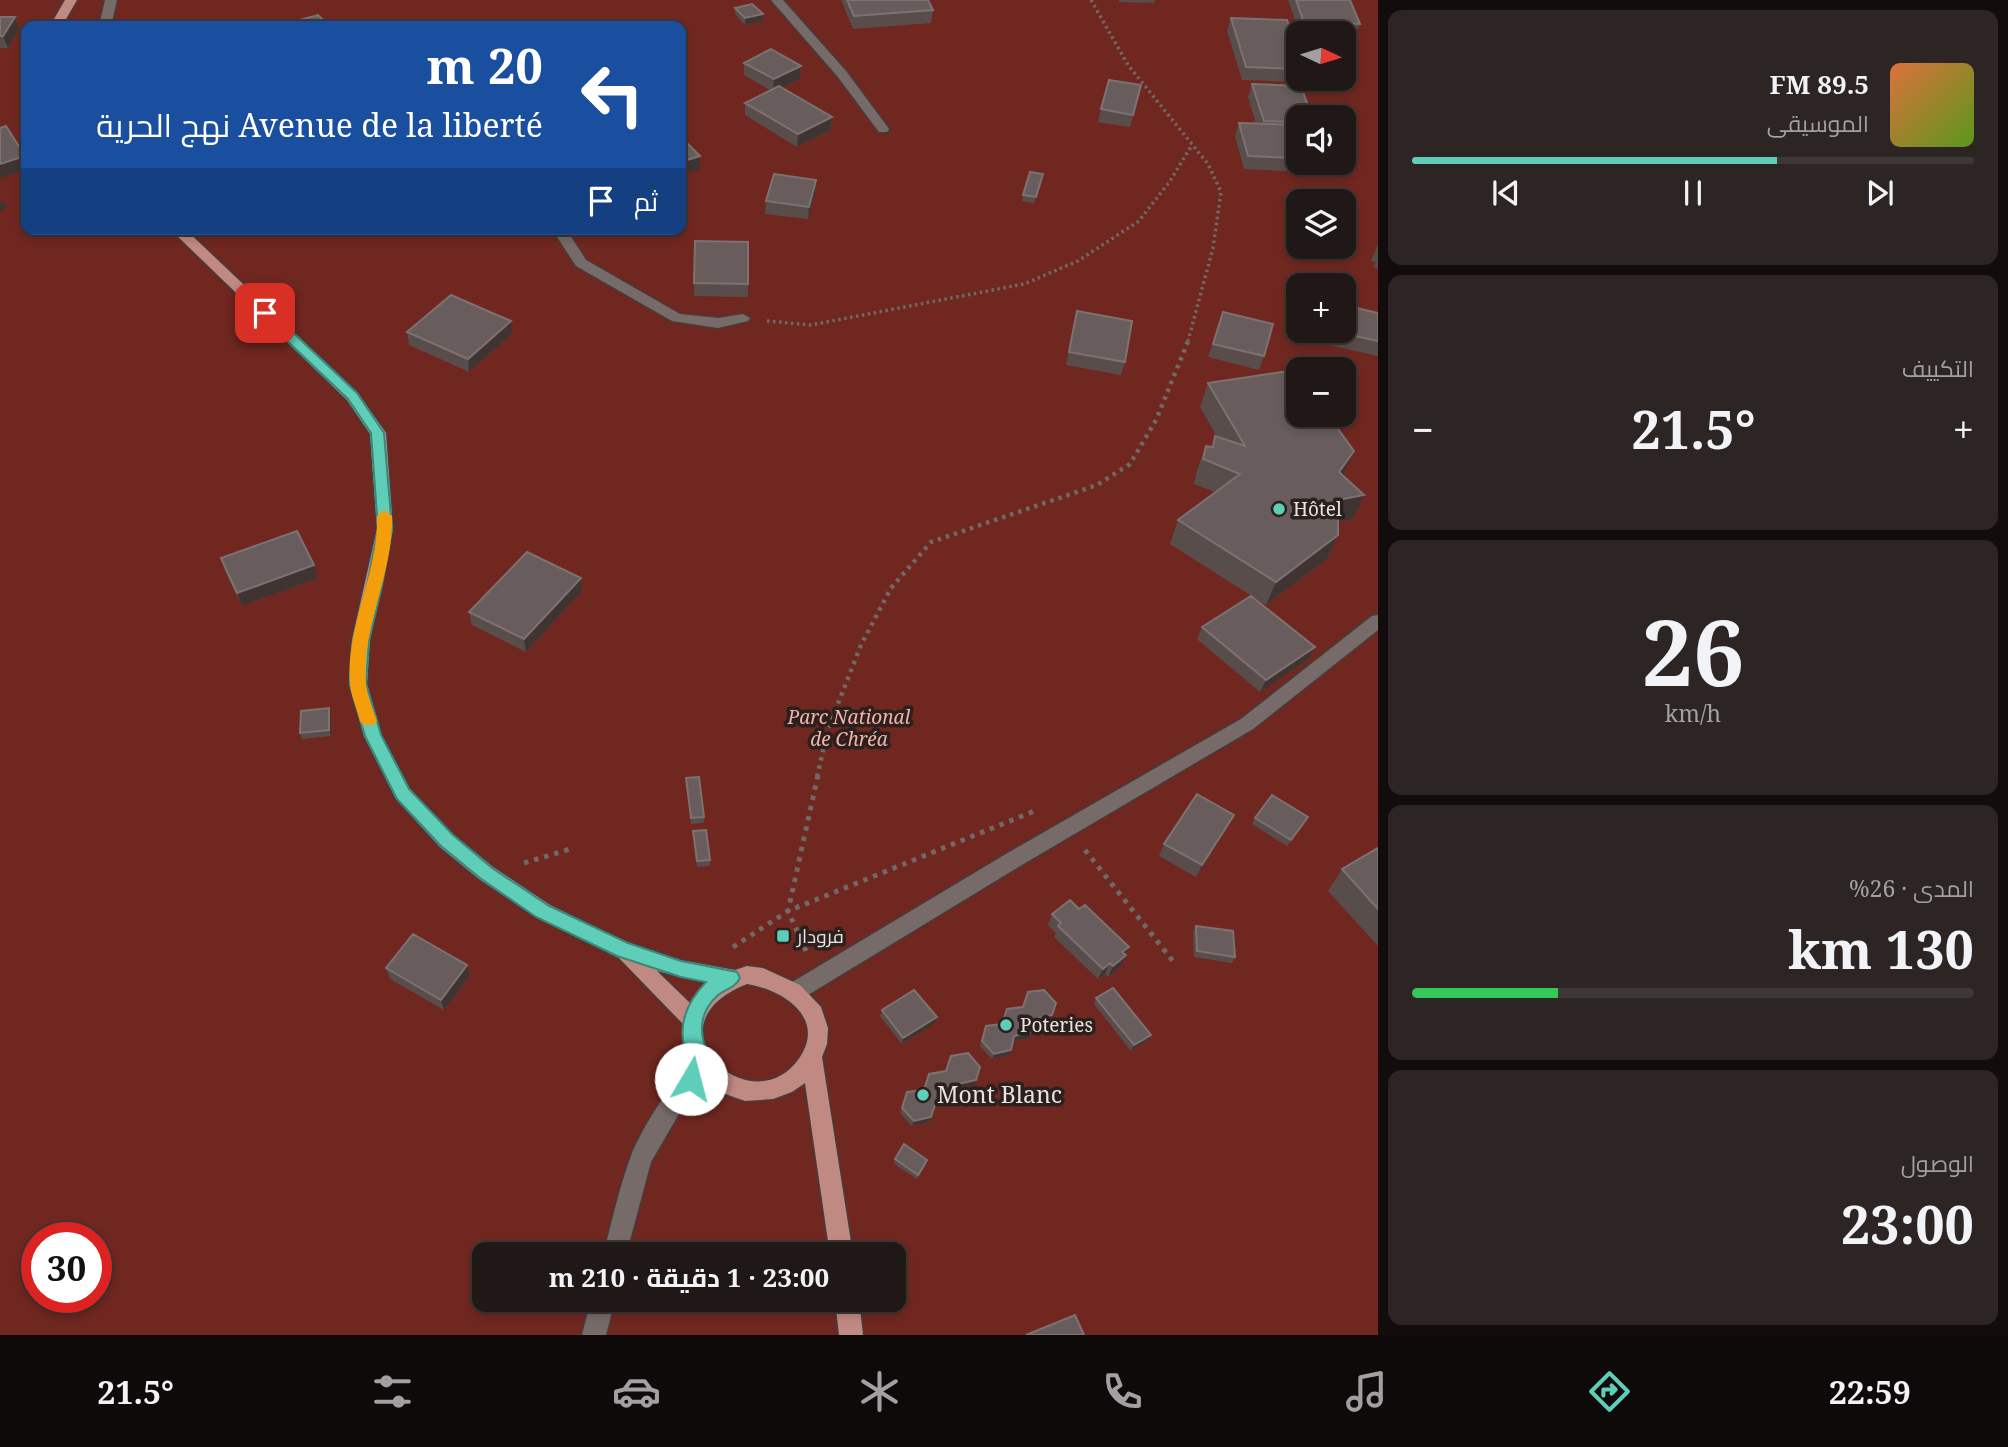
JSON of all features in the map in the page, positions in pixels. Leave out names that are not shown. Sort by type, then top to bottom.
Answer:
[{"type":"main road","points":[[60,21],[71,0]]},
{"type":"main road","points":[[183,235],[352,396],[377,433],[385,529],[375,586],[361,640],[358,684],[373,736],[403,794],[447,841],[486,873],[543,911],[623,950],[694,971],[730,978]]},
{"type":"main road","points":[[623,950],[692,1019]]},
{"type":"main road","points":[[812,1058],[799,1075],[782,1087],[760,1092],[738,1090],[718,1081],[702,1066],[693,1043],[692,1019],[700,1002],[713,988],[730,978],[747,975],[765,976],[796,991],[808,1006],[816,1023],[812,1058],[840,1242]]},
{"type":"main road","points":[[848,1312],[850,1335]]},
{"type":"street","points":[[106,21],[111,0]]},
{"type":"street","points":[[778,0],[842,74],[883,129]]},
{"type":"street","points":[[563,235],[581,262],[640,299],[677,318],[718,323],[743,318]]},
{"type":"street","points":[[796,991],[1247,724],[1378,621]]},
{"type":"street","points":[[618,1242],[641,1158],[679,1093],[702,1066]]},
{"type":"street","points":[[594,1335],[600,1312]]},
{"type":"path","points":[[818,977],[788,911],[828,729],[861,645],[891,587],[931,542],[1097,485],[1130,464],[1157,421],[1189,339],[1213,248],[1221,191],[1208,164],[1128,65],[1091,0]]},
{"type":"path","points":[[743,318],[811,325],[1024,284],[1078,261],[1139,221],[1170,181],[1192,145]]},
{"type":"path","points":[[694,971],[788,911],[1049,805],[1176,965]]},
{"type":"path","points":[[522,863],[570,849]]},
{"type":"green space","name":"Parc National de Chréa","points":[[0,0],[1378,0],[1378,1335],[0,1335]]},
{"type":"building","points":[[847,0],[928,0],[933,10],[854,16]]},
{"type":"building","points":[[1296,0],[1350,0],[1360,24],[1356,24],[1356,21],[1304,21]]},
{"type":"building","points":[[752,4],[763,14],[745,18],[735,8]]},
{"type":"building","points":[[318,15],[324,21],[296,21]]},
{"type":"building","points":[[0,17],[15,17],[3,36],[0,36]]},
{"type":"building","points":[[1231,18],[1287,20],[1286,69],[1246,67]]},
{"type":"building","points":[[771,49],[801,66],[774,79],[744,63]]},
{"type":"building","points":[[1109,80],[1141,85],[1133,115],[1101,109]]},
{"type":"building","points":[[1252,84],[1286,85],[1286,91],[1303,91],[1308,105],[1286,105],[1286,122],[1264,121]]},
{"type":"building","points":[[779,86],[832,117],[798,134],[745,103]]},
{"type":"building","points":[[1239,123],[1286,125],[1286,158],[1248,156]]},
{"type":"building","points":[[6,126],[21,150],[21,157],[0,164],[0,128]]},
{"type":"building","points":[[686,142],[700,156],[686,160]]},
{"type":"building","points":[[1030,172],[1043,174],[1036,197],[1023,195]]},
{"type":"building","points":[[774,174],[816,180],[809,207],[766,201]]},
{"type":"building","points":[[695,241],[748,242],[748,284],[694,283]]},
{"type":"building","points":[[451,295],[511,321],[468,359],[407,332]]},
{"type":"building","points":[[1356,308],[1378,313],[1378,341],[1356,336]]},
{"type":"building","points":[[1077,311],[1132,321],[1125,362],[1069,352]]},
{"type":"building","points":[[1223,312],[1273,324],[1264,356],[1213,344]]},
{"type":"building","name":"Hôtel","points":[[1286,371],[1286,427],[1337,427],[1354,451],[1339,472],[1364,495],[1338,500],[1338,535],[1276,582],[1178,520],[1240,474],[1203,459],[1206,446],[1213,447],[1215,436],[1245,446],[1208,383]]},
{"type":"building","points":[[297,531],[314,565],[237,593],[221,558]]},
{"type":"building","points":[[527,552],[581,578],[524,639],[469,612]]},
{"type":"building","points":[[1251,596],[1315,647],[1266,680],[1202,627]]},
{"type":"building","points":[[329,708],[329,730],[300,733],[301,711]]},
{"type":"building","points":[[699,777],[704,817],[691,818],[686,778]]},
{"type":"building","points":[[1197,794],[1234,815],[1202,865],[1164,844]]},
{"type":"building","points":[[1272,795],[1308,817],[1291,840],[1255,818]]},
{"type":"building","points":[[706,830],[710,860],[697,861],[693,831]]},
{"type":"building","points":[[1378,848],[1378,909],[1342,869]]},
{"type":"building","points":[[1070,900],[1079,909],[1085,905],[1129,947],[1122,952],[1126,955],[1113,966],[1110,963],[1103,969],[1058,926],[1061,923],[1052,914]]},
{"type":"building","points":[[1196,926],[1233,931],[1235,957],[1197,951]]},
{"type":"building","points":[[413,934],[467,965],[441,1000],[386,968]]},
{"type":"building","points":[[1113,988],[1151,1035],[1134,1045],[1096,998]]},
{"type":"building","points":[[914,990],[937,1017],[903,1038],[882,1010]]},
{"type":"building","points":[[1044,990],[1056,1003],[1052,1015],[1035,1019],[1032,1032],[1014,1036],[1011,1050],[994,1054],[982,1041],[986,1026],[1002,1024],[1007,1009],[1023,1007],[1028,992]]},
{"type":"building","points":[[968,1053],[980,1067],[976,1080],[958,1084],[954,1098],[936,1102],[931,1117],[914,1121],[902,1108],[907,1092],[924,1090],[929,1074],[946,1071],[951,1056]]},
{"type":"building","points":[[904,1144],[927,1160],[918,1175],[895,1159]]},
{"type":"building","points":[[1075,1315],[1084,1335],[1026,1335]]},
{"type":"slow traffic","points":[[369,721],[358,684],[361,640],[375,586],[385,529],[384,516]]},
{"type":"place","name":"Hôtel","points":[[1279,509]]},
{"type":"place","name":"فرودار","points":[[783,936]]},
{"type":"place","name":"Poteries","points":[[1006,1025]]},
{"type":"place","name":"Mont Blanc","points":[[923,1095]]},
{"type":"route","points":[[265,313],[352,396],[377,433],[383,475],[385,529],[375,586],[361,640],[358,684],[373,736],[403,794],[447,841],[486,873],[543,911],[623,950],[681,969],[730,978],[713,988],[700,1002],[692,1019],[691,1035],[702,1066],[691,1079]]}]
